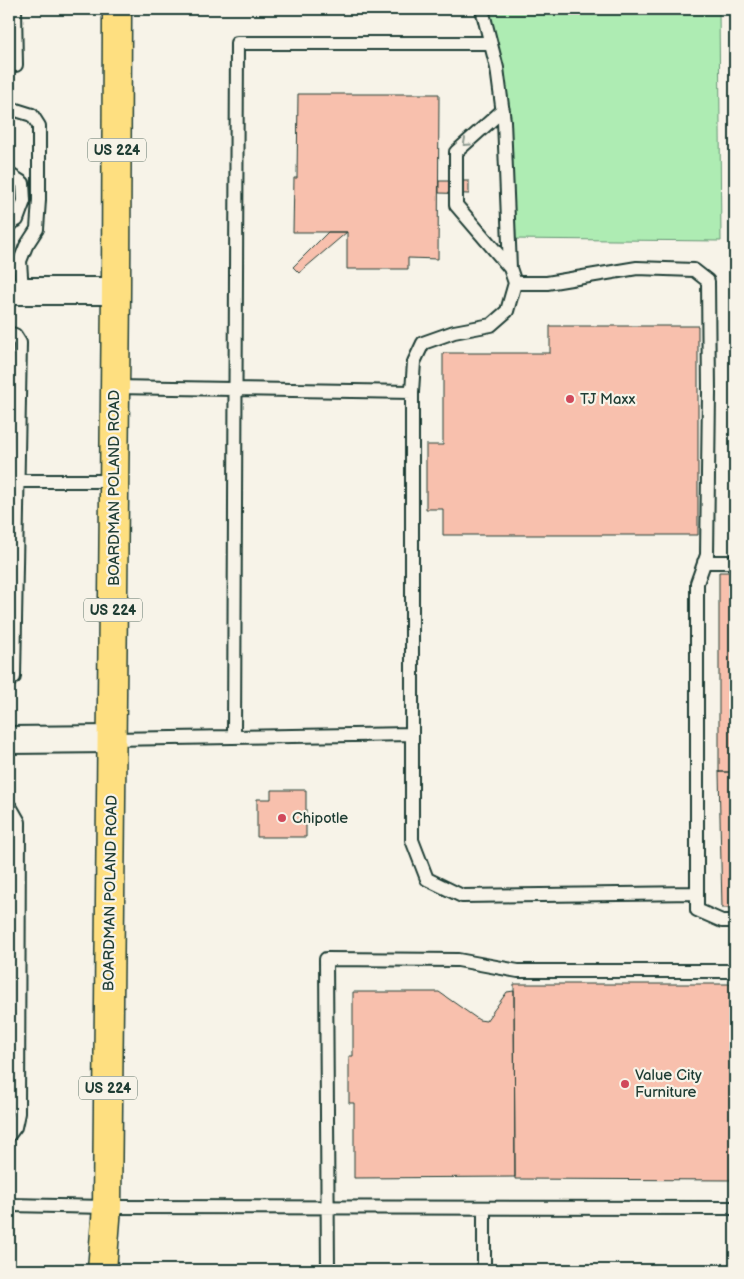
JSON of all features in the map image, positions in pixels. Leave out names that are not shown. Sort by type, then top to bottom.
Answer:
[{"type":"main road","name":"BOARDMAN POLAND ROAD","points":[[102,1270],[107,1207],[117,9]]},
{"type":"main road","name":"BOARDMAN POLAND ROAD","points":[[107,1207],[111,1270]]},
{"type":"street","points":[[15,291],[116,290]]},
{"type":"street","points":[[9,740],[112,739]]},
{"type":"lane","points":[[15,9],[16,65]]},
{"type":"lane","points":[[482,9],[497,68],[503,110],[510,268],[515,283],[507,311],[491,325],[454,332],[423,343],[414,362],[412,392],[412,840],[427,879],[462,896],[696,894]]},
{"type":"lane","points":[[234,737],[237,43],[490,43]]},
{"type":"lane","points":[[9,110],[32,115],[39,126],[37,229],[20,260],[15,291]]},
{"type":"lane","points":[[503,110],[456,152],[456,205],[510,268]]},
{"type":"lane","points":[[9,176],[23,183],[24,201],[17,220],[9,224]]},
{"type":"lane","points":[[515,283],[546,283],[637,268],[694,270],[708,281],[709,441],[707,555],[697,583],[696,894],[697,910],[722,921],[735,921]]},
{"type":"lane","points":[[9,333],[15,335],[20,344],[17,481],[12,532],[14,677],[9,681]]},
{"type":"lane","points":[[115,387],[412,392]]},
{"type":"lane","points":[[17,481],[114,481]]},
{"type":"lane","points":[[704,562],[735,562]]},
{"type":"lane","points":[[112,739],[412,734]]},
{"type":"lane","points":[[9,806],[19,822],[14,897],[18,1113],[15,1127],[9,1135]]},
{"type":"lane","points":[[328,1270],[326,959],[458,960],[518,971],[735,971]]},
{"type":"lane","points":[[9,1205],[328,1208],[735,1208]]},
{"type":"lane","points":[[484,1208],[484,1270]]},
{"type":"green space","points":[[482,9],[719,9],[721,241],[509,239],[504,121]]},
{"type":"building","points":[[298,94],[439,94],[438,259],[408,258],[408,269],[347,269],[347,232],[293,232],[294,178],[297,178]]},
{"type":"building","points":[[439,181],[469,181],[469,194],[439,193]]},
{"type":"building","points":[[328,232],[347,232],[299,273],[293,267]]},
{"type":"building","name":"TJ Maxx","points":[[550,326],[698,326],[698,535],[443,535],[443,509],[426,509],[426,445],[443,445],[443,353],[550,353]]},
{"type":"building","points":[[719,572],[735,572],[735,772],[719,772]]},
{"type":"building","points":[[719,772],[735,772],[735,908],[722,908]]},
{"type":"building","name":"Chipotle","points":[[271,790],[306,790],[306,837],[257,837],[257,799],[271,799]]},
{"type":"building","name":"Value City Furniture","points":[[514,984],[735,984],[735,1180],[515,1179]]},
{"type":"building","points":[[514,991],[515,1177],[354,1178],[354,1103],[349,1103],[349,1056],[353,1056],[353,992],[439,992],[479,1020],[486,1021],[507,992]]},
{"type":"place","name":"TJ Maxx","points":[[570,399]]},
{"type":"place","name":"Chipotle","points":[[282,818]]},
{"type":"place","name":"Value City Furniture","points":[[625,1084]]}]
